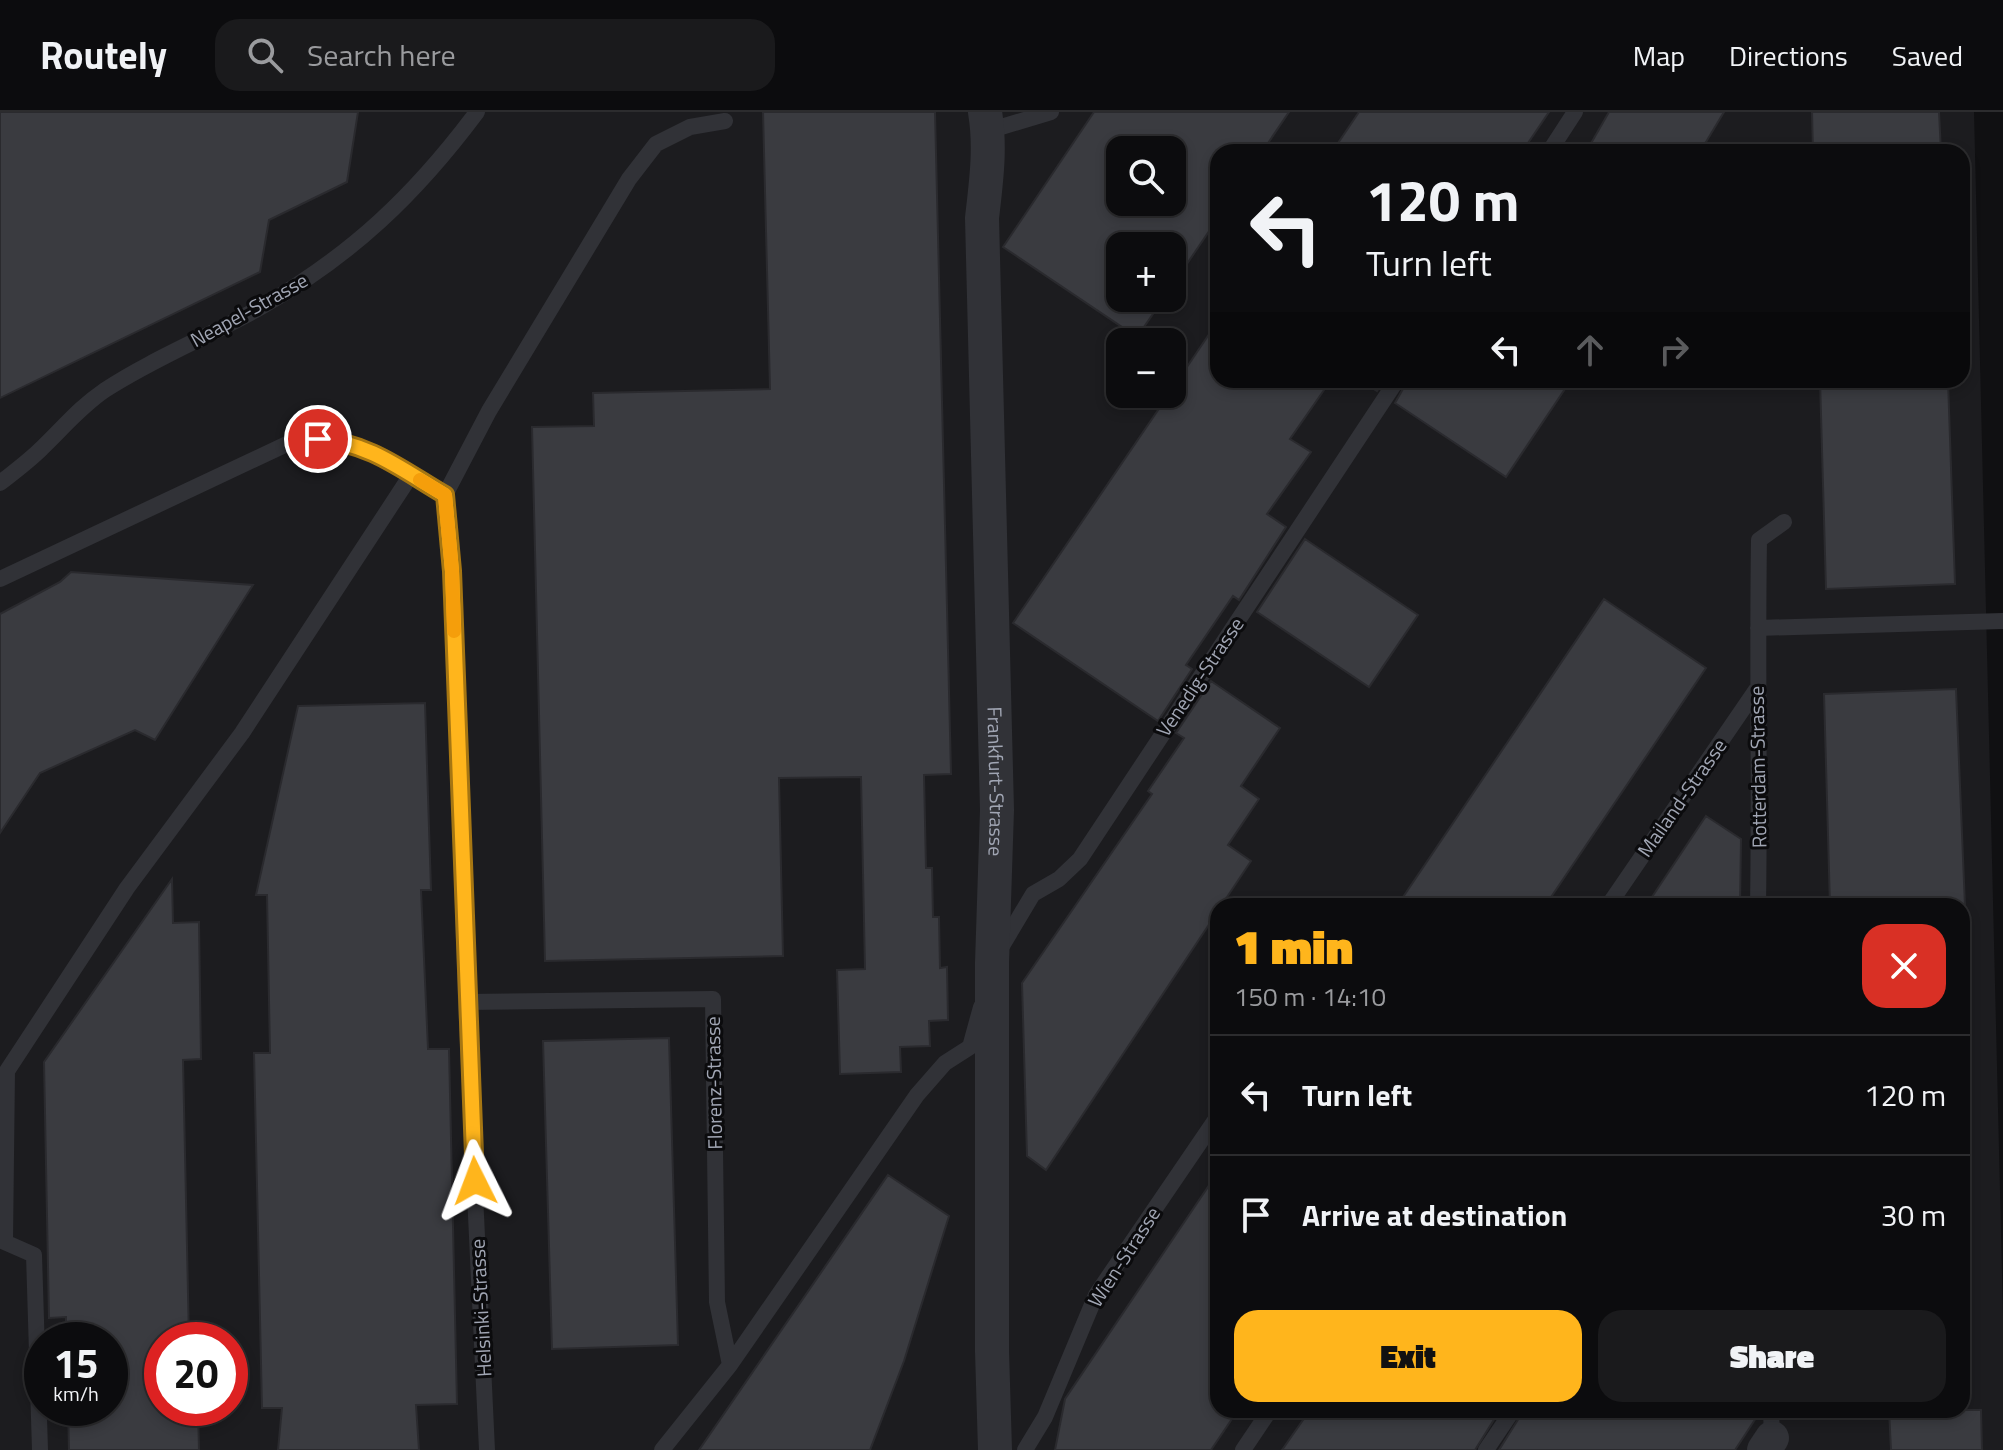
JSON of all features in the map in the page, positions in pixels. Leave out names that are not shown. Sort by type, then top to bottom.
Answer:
[{"type":"street","name":"Frankfurt-Strasse","points":[[986,121],[988,171],[982,218],[997,810],[992,963],[995,1450]]},
{"type":"lane","name":"Neapel-Strasse","points":[[0,483],[42,449],[78,409],[106,389],[262,306],[353,247],[407,198],[477,112]]},
{"type":"lane","points":[[986,121],[1051,112]]},
{"type":"lane","points":[[1554,144],[1575,112]]},
{"type":"lane","points":[[0,579],[289,443],[318,439],[344,441],[374,453],[445,495],[489,411],[629,179],[656,144],[690,127],[725,121]]},
{"type":"lane","name":"Venedig-Strasse","points":[[992,963],[1033,894],[1059,879],[1080,859],[1392,388]]},
{"type":"lane","points":[[40,1450],[34,1255],[2,1240],[7,1071],[127,888],[242,733],[411,475]]},
{"type":"lane","name":"Helsinki-Strasse","points":[[445,495],[452,571],[466,1002],[487,1450]]},
{"type":"lane","name":"Rotterdam-Strasse","points":[[1758,898],[1760,790],[1756,690],[1759,540],[1784,522]]},
{"type":"lane","points":[[1758,628],[2003,621]]},
{"type":"lane","name":"Mailand-Strasse","points":[[1613,898],[1756,690]]},
{"type":"lane","points":[[662,1450],[730,1365],[917,1095],[945,1063],[970,1047],[992,963]]},
{"type":"lane","name":"Florenz-Strasse","points":[[466,1002],[713,999],[717,1302],[730,1365]]},
{"type":"lane","name":"Wien-Strasse","points":[[1025,1450],[1045,1417],[1096,1295],[1210,1128]]},
{"type":"lane","points":[[1243,1450],[1265,1418]]},
{"type":"lane","points":[[1486,1450],[1508,1418]]},
{"type":"shaded area","points":[[0,112],[1974,112],[2003,1316],[2003,1450],[0,1450]]},
{"type":"building","points":[[0,112],[358,112],[347,182],[269,220],[260,272],[0,398]]},
{"type":"building","points":[[763,112],[935,112],[951,774],[924,775],[926,868],[932,868],[933,917],[939,917],[940,968],[947,967],[948,1020],[929,1021],[930,1046],[900,1047],[901,1072],[840,1074],[837,970],[865,969],[861,777],[779,778],[783,956],[545,961],[532,427],[594,426],[593,393],[770,389]]},
{"type":"building","points":[[1094,112],[1289,112],[1267,144],[1210,144],[1210,230],[1186,265],[1186,232],[1106,232],[1106,312],[1154,312],[1143,328],[1124,328],[1003,247]]},
{"type":"building","points":[[1359,112],[1549,112],[1527,144],[1337,144]]},
{"type":"building","points":[[1609,112],[1724,112],[1705,144],[1591,144]]},
{"type":"building","points":[[1812,112],[1939,112],[1941,144],[1813,144]]},
{"type":"building","points":[[1210,333],[1210,388],[1325,388],[1290,439],[1311,452],[1267,514],[1286,527],[1239,600],[1233,596],[1186,665],[1192,669],[1158,721],[1013,623],[1159,408],[1186,408],[1186,368]]},
{"type":"building","points":[[1403,388],[1566,388],[1506,477],[1395,403]]},
{"type":"building","points":[[1820,388],[1948,388],[1955,584],[1826,589]]},
{"type":"building","points":[[1305,539],[1418,615],[1369,687],[1257,612]]},
{"type":"building","points":[[71,572],[253,585],[155,740],[135,730],[40,773],[0,833],[0,614],[60,582]]},
{"type":"building","points":[[1604,599],[1706,668],[1550,898],[1402,898]]},
{"type":"building","points":[[1211,681],[1280,728],[1241,786],[1259,799],[1228,845],[1251,861],[1226,898],[1210,898],[1210,923],[1046,1170],[1027,1156],[1022,983],[1152,794],[1148,791],[1184,738],[1176,733]]},
{"type":"building","points":[[1956,689],[1965,898],[1830,898],[1824,694]]},
{"type":"building","points":[[425,703],[431,890],[421,890],[428,1049],[449,1049],[457,1404],[416,1405],[419,1450],[278,1450],[282,1408],[262,1408],[254,1053],[270,1053],[267,895],[256,895],[298,706]]},
{"type":"building","points":[[1706,816],[1741,839],[1740,898],[1651,898]]},
{"type":"building","points":[[172,879],[173,923],[199,922],[201,1059],[183,1060],[189,1322],[144,1322],[144,1426],[198,1426],[199,1450],[69,1450],[68,1426],[128,1426],[128,1322],[66,1322],[66,1317],[49,1318],[44,1062]]},
{"type":"building","points":[[669,1038],[678,1345],[552,1349],[543,1041]]},
{"type":"building","points":[[888,1175],[949,1216],[904,1361],[870,1450],[699,1450]]},
{"type":"building","points":[[1210,1184],[1210,1418],[1233,1418],[1211,1450],[1055,1450],[1065,1399]]},
{"type":"building","points":[[1970,1410],[1981,1410],[1982,1450],[1891,1450],[1889,1418],[1970,1418]]},
{"type":"building","points":[[1304,1418],[1495,1418],[1475,1450],[1282,1450]]},
{"type":"building","points":[[1519,1418],[1756,1418],[1735,1450],[1499,1450]]},
{"type":"slow traffic","points":[[420,480],[445,495],[454,631]]},
{"type":"route","points":[[318,439],[344,441],[374,453],[445,495],[452,571],[475,1181]]}]
